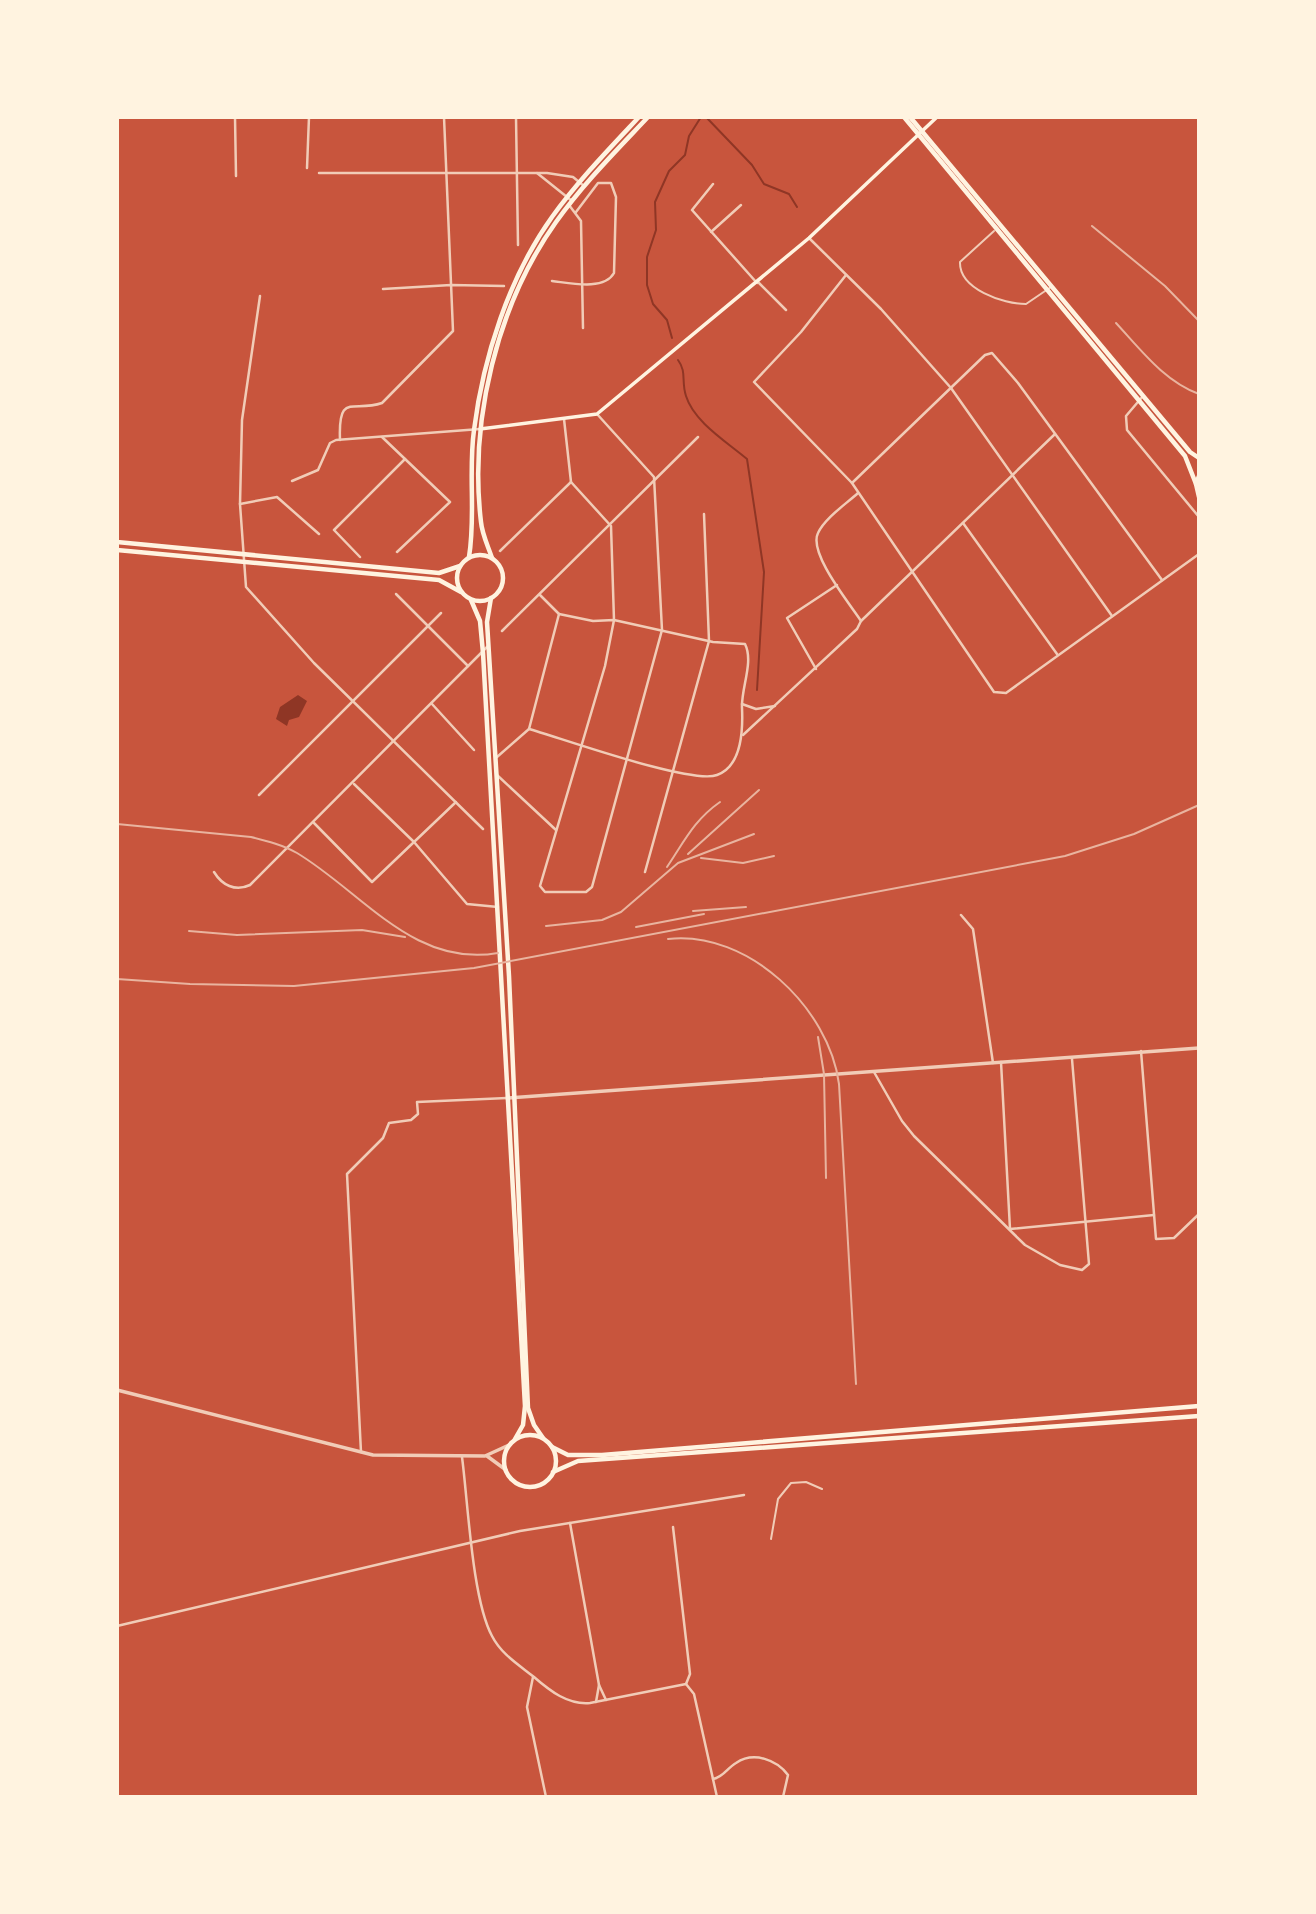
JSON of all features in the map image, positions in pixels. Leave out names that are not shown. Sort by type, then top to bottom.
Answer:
[{"type":"main road","points":[[469,557],[474,529],[477,429],[517,289],[569,201],[639,117]]},
{"type":"main road","points":[[582,183],[648,117]]},
{"type":"main road","points":[[904,117],[1141,398],[1185,456],[1199,497]]},
{"type":"main road","points":[[910,117],[921,134]]},
{"type":"main road","points":[[477,429],[597,414],[758,282],[937,117]]},
{"type":"main road","points":[[1141,398],[1190,452],[1199,458]]},
{"type":"main road","points":[[471,600],[491,598],[500,590],[503,578],[500,566],[492,558],[481,525],[477,429]]},
{"type":"main road","points":[[1196,484],[1199,476]]},
{"type":"main road","points":[[117,542],[439,573],[460,566],[469,557],[480,554],[492,558]]},
{"type":"main road","points":[[117,550],[439,580],[471,600],[480,621],[483,653],[528,1408],[534,1425],[552,1447],[568,1455],[602,1455],[1199,1406]]},
{"type":"main road","points":[[460,566],[457,581],[461,592]]},
{"type":"main road","points":[[491,598],[488,646],[509,976],[510,1098],[525,1414],[504,1457],[506,1470],[513,1480],[529,1486],[541,1484],[553,1472],[578,1461],[1199,1416]]},
{"type":"main road","points":[[515,1439],[531,1435],[543,1438]]},
{"type":"main road","points":[[552,1447],[556,1460],[553,1472]]},
{"type":"street","points":[[235,117],[236,176]]},
{"type":"street","points":[[307,168],[309,117]]},
{"type":"street","points":[[340,440],[339,422],[345,410],[352,405],[382,403],[453,331],[444,117]]},
{"type":"street","points":[[516,117],[518,246]]},
{"type":"street","points":[[319,173],[547,173],[582,183]]},
{"type":"street","points":[[537,173],[569,201],[582,221],[583,328]]},
{"type":"street","points":[[545,178],[547,173]]},
{"type":"street","points":[[552,281],[583,284],[609,280],[614,273],[616,204],[611,183],[598,183],[576,212]]},
{"type":"street","points":[[713,184],[692,208],[711,232],[786,310]]},
{"type":"street","points":[[711,232],[741,205]]},
{"type":"street","points":[[808,238],[951,388],[1112,616]]},
{"type":"street","points":[[846,275],[801,332],[754,382],[852,483],[997,694],[1006,692],[1199,554]]},
{"type":"street","points":[[383,289],[451,285],[504,286]]},
{"type":"street","points":[[260,296],[242,410],[240,504],[248,589],[314,663],[483,829]]},
{"type":"street","points":[[852,483],[985,355],[992,353],[1163,580]]},
{"type":"street","points":[[1141,398],[1126,416],[1127,430],[1199,517]]},
{"type":"street","points":[[564,419],[571,482],[611,526],[614,620],[605,666],[540,886],[545,892],[586,892],[592,887],[662,630],[652,472],[597,414]]},
{"type":"street","points":[[292,481],[318,470],[330,443],[340,440],[477,429]]},
{"type":"street","points":[[741,736],[816,670],[862,621],[1055,434]]},
{"type":"street","points":[[382,437],[450,502],[397,552]]},
{"type":"street","points":[[502,631],[698,437]]},
{"type":"street","points":[[360,557],[334,530],[405,459]]},
{"type":"street","points":[[500,551],[571,482]]},
{"type":"street","points":[[858,493],[817,536],[821,557],[862,621]]},
{"type":"street","points":[[240,504],[277,497],[319,534]]},
{"type":"street","points":[[645,872],[709,640],[704,514]]},
{"type":"street","points":[[963,523],[1058,655]]},
{"type":"street","points":[[816,670],[786,618],[837,585]]},
{"type":"street","points":[[396,594],[469,667]]},
{"type":"street","points":[[529,729],[627,760],[711,776],[725,771],[732,762],[741,736],[748,649],[746,644],[709,640],[614,620],[593,621],[559,614],[540,595]]},
{"type":"street","points":[[258,795],[441,613]]},
{"type":"street","points":[[496,758],[529,729],[559,614]]},
{"type":"street","points":[[214,872],[224,885],[242,889],[250,885],[488,646]]},
{"type":"street","points":[[432,704],[474,750]]},
{"type":"street","points":[[742,704],[756,709],[775,706]]},
{"type":"street","points":[[497,775],[556,830]]},
{"type":"street","points":[[354,783],[414,842],[467,904],[498,906]]},
{"type":"street","points":[[314,823],[372,882],[456,802]]},
{"type":"street","points":[[961,915],[973,929],[993,1063]]},
{"type":"street","points":[[361,1452],[347,1174],[383,1138],[389,1123],[411,1120],[418,1114],[418,1102],[510,1098],[1199,1048]]},
{"type":"street","points":[[1141,1051],[1156,1238],[1174,1238],[1199,1214]]},
{"type":"street","points":[[874,1072],[902,1121],[914,1136],[1025,1245],[1060,1265],[1086,1269],[1089,1264],[1072,1059]]},
{"type":"street","points":[[1002,1062],[1010,1229]]},
{"type":"street","points":[[1010,1229],[1086,1219],[1154,1215]]},
{"type":"street","points":[[117,1390],[361,1452],[389,1456],[485,1456],[509,1445]]},
{"type":"street","points":[[462,1455],[472,1542],[490,1633],[503,1651],[533,1677],[568,1700],[596,1702],[686,1684]]},
{"type":"street","points":[[485,1456],[506,1470]]},
{"type":"street","points":[[117,1626],[472,1542],[570,1522],[744,1495]]},
{"type":"street","points":[[570,1522],[604,1700]]},
{"type":"street","points":[[673,1527],[690,1674],[686,1684]]},
{"type":"street","points":[[533,1677],[528,1692],[528,1712],[546,1797]]},
{"type":"street","points":[[686,1684],[694,1694],[717,1797]]},
{"type":"street","points":[[596,1702],[599,1685]]},
{"type":"street","points":[[713,1779],[744,1759],[767,1759],[781,1766],[788,1775],[783,1797]]},
{"type":"lane","points":[[999,227],[960,262],[963,273],[981,293],[1018,303],[1037,299],[1050,288]]},
{"type":"lane","points":[[771,1539],[778,1499],[791,1483],[806,1482],[821,1489]]},
{"type":"shaded area","points":[[298,695],[307,701],[299,717],[289,720],[287,726],[276,719],[280,707]]},
{"type":"waterway","points":[[672,338],[667,320],[653,304],[647,285],[647,257],[656,230],[655,202],[669,171],[685,155],[689,136],[701,117]]},
{"type":"waterway","points":[[706,117],[752,165],[764,184],[789,194],[797,207]]},
{"type":"waterway","points":[[678,360],[686,396],[696,414],[712,431],[747,459],[764,572],[757,690]]},
{"type":"railway","points":[[1092,226],[1165,286],[1199,321]]},
{"type":"railway","points":[[1116,323],[1164,373],[1199,394]]},
{"type":"railway","points":[[688,854],[759,790]]},
{"type":"railway","points":[[667,867],[696,824],[720,802]]},
{"type":"railway","points":[[117,979],[190,984],[294,986],[474,968],[1065,856],[1134,834],[1199,805]]},
{"type":"railway","points":[[117,824],[251,837],[275,844],[297,853],[321,869],[390,923],[415,938],[440,949],[468,955],[498,953]]},
{"type":"railway","points":[[546,926],[602,920],[621,912],[678,863],[754,834]]},
{"type":"railway","points":[[701,858],[743,863],[774,856]]},
{"type":"railway","points":[[693,911],[746,907]]},
{"type":"railway","points":[[636,927],[704,914]]},
{"type":"railway","points":[[189,931],[237,935],[362,930],[405,937]]},
{"type":"railway","points":[[668,939],[698,940],[727,947],[755,961],[780,980],[802,1002],[819,1028],[832,1056],[839,1084],[856,1384]]},
{"type":"railway","points":[[818,1037],[824,1074],[826,1178]]}]
